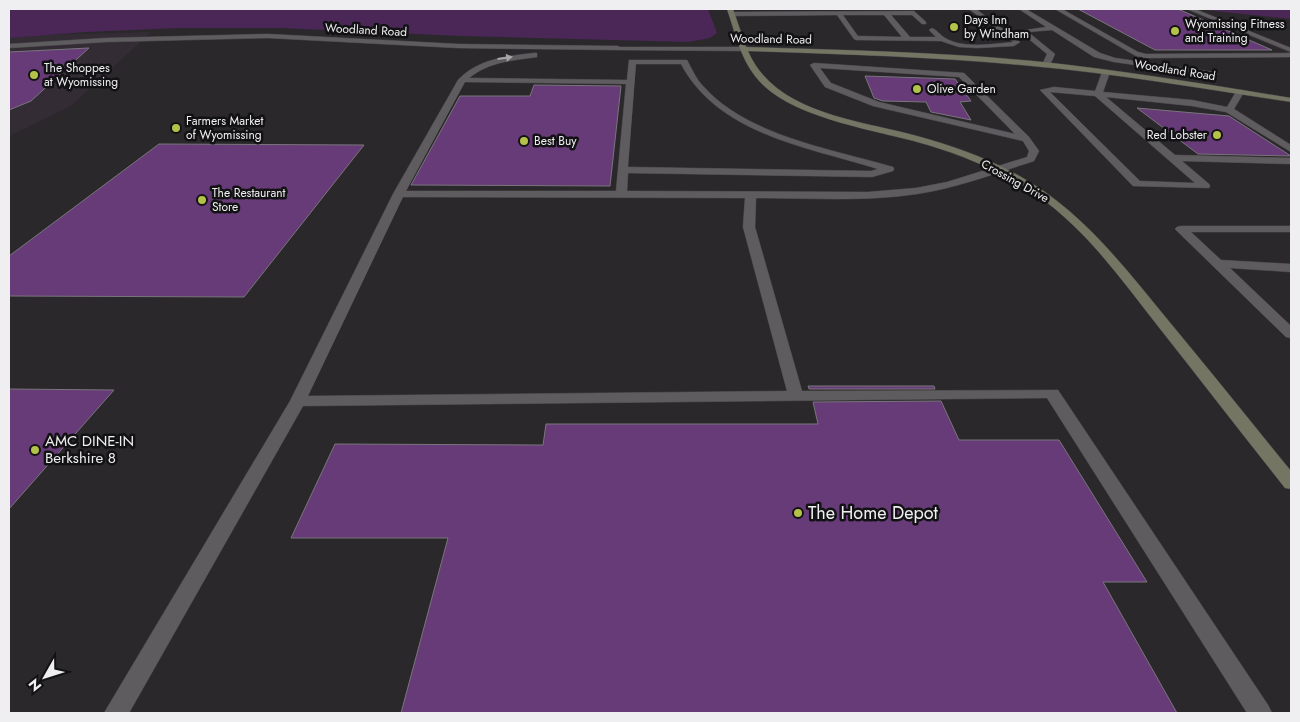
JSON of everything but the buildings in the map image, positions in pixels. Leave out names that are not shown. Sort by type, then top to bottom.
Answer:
[{"type":"street","points":[[932,30],[950,43],[965,45],[1014,44],[1017,42],[972,9]]},
{"type":"street","points":[[1022,9],[1050,28],[1097,55],[1114,60],[1214,74]]},
{"type":"street","points":[[1058,9],[1136,54],[1146,56],[1291,55]]},
{"type":"street","points":[[1190,9],[1291,50]]},
{"type":"street","points":[[731,12],[794,11],[839,14],[903,11],[914,13],[924,24]]},
{"type":"street","name":"Crossing Drive","points":[[731,12],[744,49],[756,73],[764,83],[795,102],[843,120],[938,146],[1001,170],[1047,197],[1082,227],[1113,261],[1291,483]]},
{"type":"street","points":[[886,13],[908,39]]},
{"type":"street","points":[[839,14],[856,38],[942,39]]},
{"type":"street","points":[[1046,65],[1051,54],[1022,31],[1050,28],[1090,28]]},
{"type":"street","name":"Woodland Road","points":[[9,46],[106,40],[268,36],[458,46],[877,52],[1046,65],[1106,72],[1291,100]]},
{"type":"street","points":[[116,713],[298,401],[398,194],[462,80],[474,69],[498,59],[618,48]]},
{"type":"street","points":[[622,195],[632,62],[684,62],[691,76],[708,96],[732,114],[755,126],[889,169],[872,174],[624,170]]},
{"type":"street","points":[[398,194],[868,195],[916,191],[949,185],[1031,159],[1034,151],[1026,139],[961,74],[814,65],[828,85],[876,104],[1026,139]]},
{"type":"street","points":[[1098,94],[1106,72]]},
{"type":"street","points":[[462,80],[631,82]]},
{"type":"street","points":[[1098,94],[1205,186],[1138,184],[1044,90],[1054,89],[1192,103],[1229,110],[1291,149]]},
{"type":"street","points":[[1229,110],[1240,92]]},
{"type":"street","points":[[1172,158],[1291,161]]},
{"type":"street","points":[[818,173],[828,196]]},
{"type":"street","points":[[752,196],[749,227],[796,396]]},
{"type":"street","points":[[1291,229],[1181,230],[1291,334]]},
{"type":"street","points":[[1218,264],[1291,268]]},
{"type":"street","points":[[298,401],[1052,394],[1260,713]]},
{"type":"shaded area","points":[[9,9],[708,9],[717,33],[710,38],[688,42],[461,36],[281,28],[179,28],[9,38]]},
{"type":"shaded area","points":[[1204,9],[1291,9],[1291,19],[1214,11]]},
{"type":"shaded area","name":"The Shoppes at Wyomissing","points":[[151,32],[71,106],[9,136],[9,36]]},
{"type":"place","name":"Days Inn by Windham","points":[[954,27]]},
{"type":"place","name":"Wyomissing Fitness and Training","points":[[1175,31]]},
{"type":"place","name":"The Shoppes at Wyomissing","points":[[34,75]]},
{"type":"place","name":"Olive Garden","points":[[917,89]]},
{"type":"place","name":"Farmers Market of Wyomissing","points":[[176,128]]},
{"type":"place","name":"Red Lobster","points":[[1217,135]]},
{"type":"place","name":"Best Buy","points":[[524,141]]},
{"type":"place","name":"The Restaurant Store","points":[[202,200]]},
{"type":"place","name":"AMC DINE-IN Berkshire 8","points":[[35,450]]},
{"type":"place","name":"The Home Depot","points":[[798,513]]}]
